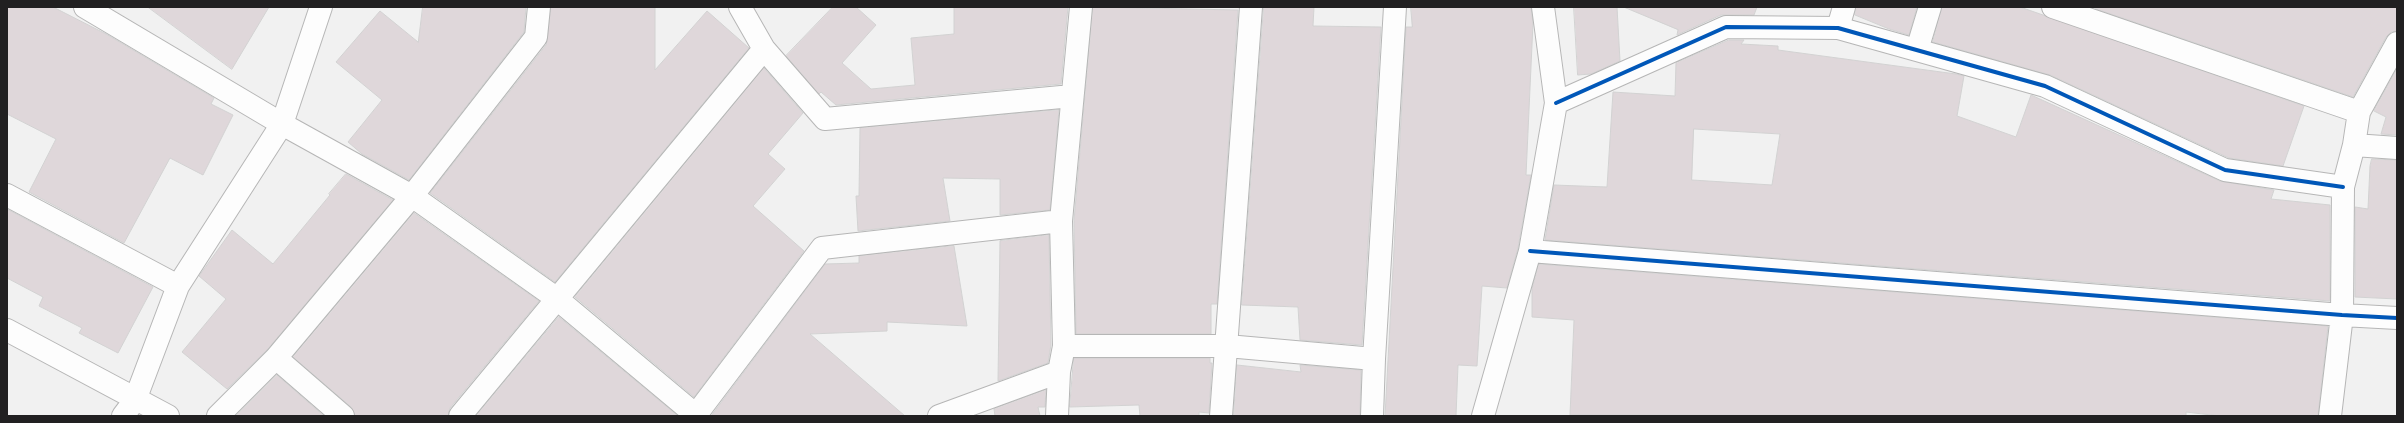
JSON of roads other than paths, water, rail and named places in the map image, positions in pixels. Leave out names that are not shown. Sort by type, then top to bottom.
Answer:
[{"type":"street","points":[[85,7],[282,124],[412,196],[556,298],[696,416],[822,248],[1061,221]]},
{"type":"street","points":[[129,408],[178,286],[282,124],[321,7]]},
{"type":"street","points":[[218,416],[276,358],[412,196],[536,37],[539,7]]},
{"type":"street","points":[[740,7],[764,49],[825,120],[1072,96]]},
{"type":"street","points":[[1056,416],[1059,372],[1064,346],[1061,221],[1081,7]]},
{"type":"street","points":[[1221,416],[1250,7]]},
{"type":"street","points":[[1372,416],[1374,359],[1395,7]]},
{"type":"street","points":[[1483,416],[1530,251],[1556,103],[1543,7]]},
{"type":"street","points":[[1838,28],[1844,7]]},
{"type":"street","points":[[1917,50],[1930,7]]},
{"type":"street","points":[[2053,7],[2359,112]]},
{"type":"street","points":[[1556,103],[1726,27],[1838,28],[2045,86],[2225,170],[2343,187]]},
{"type":"street","points":[[2330,416],[2342,315],[2343,187],[2354,145],[2359,112],[2397,43]]},
{"type":"street","points":[[460,416],[556,298],[764,49]]},
{"type":"street","points":[[2354,145],[2397,148]]},
{"type":"street","points":[[7,195],[178,286]]},
{"type":"street","points":[[1530,251],[2342,315],[2397,318]]},
{"type":"street","points":[[7,330],[129,408],[168,416]]},
{"type":"street","points":[[1064,346],[1227,346],[1374,359]]},
{"type":"street","points":[[276,358],[343,416]]},
{"type":"street","points":[[939,416],[1059,372]]}]
